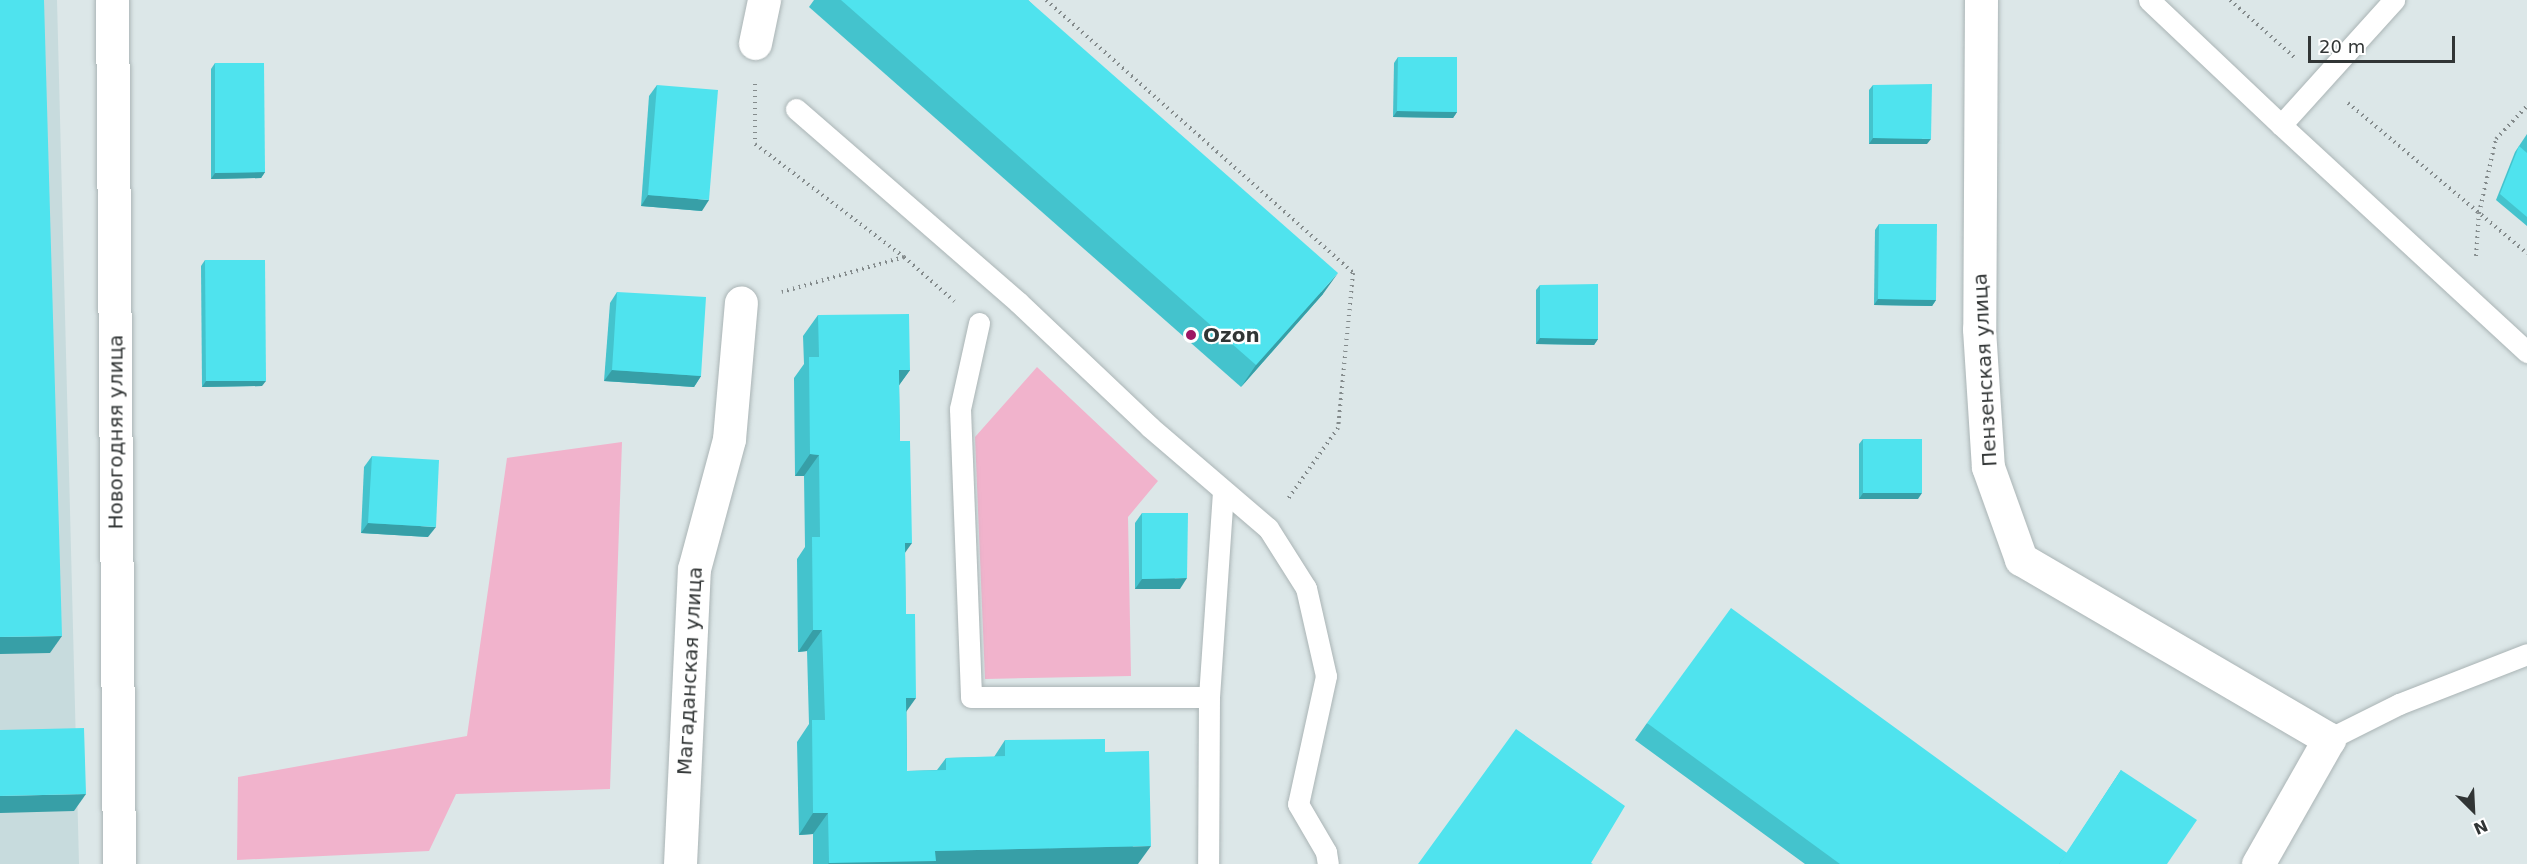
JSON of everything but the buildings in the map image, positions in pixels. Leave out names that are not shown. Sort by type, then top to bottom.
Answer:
[{"type":"street","name":"Новогодняя улица","points":[[112,0],[119,864]]},
{"type":"street","points":[[755,43],[764,0]]},
{"type":"street","name":"Пензенская улица","points":[[1981,0],[1979,329],[1988,467],[2021,559],[2329,739]]},
{"type":"street","name":"Магаданская улица","points":[[680,864],[694,569],[729,439],[741,303]]},
{"type":"street","points":[[2258,864],[2329,739]]},
{"type":"lane","points":[[2149,0],[2527,351]]},
{"type":"lane","points":[[2281,125],[2394,0]]},
{"type":"lane","points":[[796,109],[1018,302],[1150,427],[1268,528],[1306,588],[1326,676],[1298,804],[1326,852],[1328,864]]},
{"type":"lane","points":[[979,323],[960,409],[971,697],[1209,697]]},
{"type":"lane","points":[[1208,864],[1209,697],[1223,490]]},
{"type":"lane","points":[[2329,739],[2399,704],[2527,654]]},
{"type":"path","points":[[1046,0],[1353,273],[1338,428],[1268,528]]},
{"type":"path","points":[[2229,0],[2527,253]]},
{"type":"path","points":[[755,43],[755,144],[904,257],[979,323]]},
{"type":"path","points":[[2472,301],[2479,213],[2496,138],[2527,106]]},
{"type":"path","points":[[741,303],[904,257]]},
{"type":"shaded area","points":[[0,0],[57,0],[79,864],[0,864]]},
{"type":"shaded area","points":[[1037,367],[1158,481],[1128,517],[1131,676],[985,679],[975,437]]},
{"type":"shaded area","points":[[622,442],[610,789],[456,794],[429,851],[237,860],[238,777],[467,736],[507,458]]},
{"type":"place","name":"Ozon","points":[[1191,335]]}]
